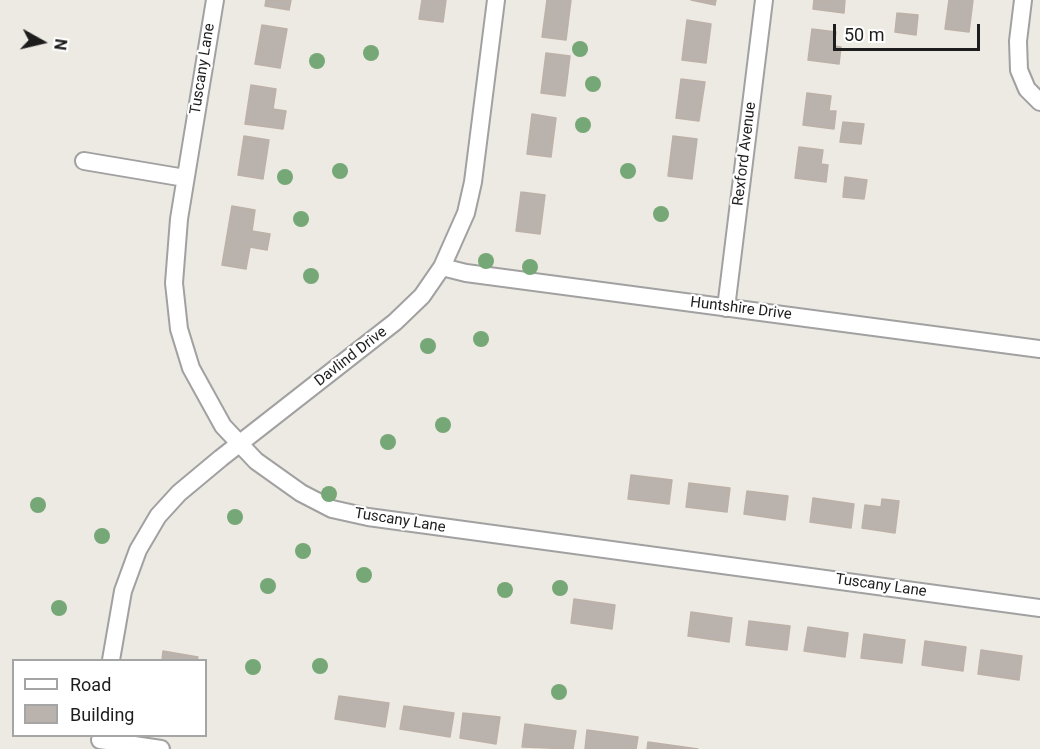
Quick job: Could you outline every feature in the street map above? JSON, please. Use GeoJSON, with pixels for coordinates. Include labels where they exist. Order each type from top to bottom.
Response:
{"type":"FeatureCollection","features":[{"type":"Feature","properties":{"kind":"street","name":"Tuscany Lane"},"geometry":{"type":"LineString","coordinates":[[215,0],[185,178],[174,273],[179,329],[191,368],[222,426],[256,460],[301,493],[332,509],[368,517],[1040,608]]}},
{"type":"Feature","properties":{"kind":"street","name":"Davlind Drive"},"geometry":{"type":"LineString","coordinates":[[111,659],[123,591],[138,550],[158,516],[179,493],[240,443],[395,322],[422,296],[442,267],[466,213],[473,182],[496,0]]}},
{"type":"Feature","properties":{"kind":"street","name":"Rexford Avenue"},"geometry":{"type":"LineString","coordinates":[[726,308],[764,0]]}},
{"type":"Feature","properties":{"kind":"street"},"geometry":{"type":"LineString","coordinates":[[1023,0],[1018,41],[1019,70],[1027,88],[1040,102]]}},
{"type":"Feature","properties":{"kind":"street"},"geometry":{"type":"LineString","coordinates":[[84,161],[185,178]]}},
{"type":"Feature","properties":{"kind":"street","name":"Huntshire Drive"},"geometry":{"type":"LineString","coordinates":[[442,267],[466,273],[1040,349]]}},
{"type":"Feature","properties":{"kind":"street"},"geometry":{"type":"LineString","coordinates":[[100,741],[161,749]]}},
{"type":"Feature","properties":{"kind":"building"},"geometry":{"type":"Polygon","coordinates":[[[266,0],[291,0],[289,10],[265,6],[266,0]]]}},
{"type":"Feature","properties":{"kind":"building"},"geometry":{"type":"Polygon","coordinates":[[[422,0],[446,0],[443,22],[419,19],[422,0]]]}},
{"type":"Feature","properties":{"kind":"building"},"geometry":{"type":"Polygon","coordinates":[[[547,0],[571,0],[566,40],[542,37],[547,0]]]}},
{"type":"Feature","properties":{"kind":"building"},"geometry":{"type":"Polygon","coordinates":[[[691,0],[716,0],[715,5],[691,0]]]}},
{"type":"Feature","properties":{"kind":"building"},"geometry":{"type":"Polygon","coordinates":[[[814,0],[845,0],[844,13],[813,9],[814,0]]]}},
{"type":"Feature","properties":{"kind":"building"},"geometry":{"type":"Polygon","coordinates":[[[949,0],[973,0],[969,32],[945,29],[949,0]]]}},
{"type":"Feature","properties":{"kind":"building"},"geometry":{"type":"Polygon","coordinates":[[[897,13],[918,15],[916,35],[895,32],[897,13]]]}},
{"type":"Feature","properties":{"kind":"building"},"geometry":{"type":"Polygon","coordinates":[[[687,20],[711,24],[706,63],[682,60],[687,20]]]}},
{"type":"Feature","properties":{"kind":"building"},"geometry":{"type":"Polygon","coordinates":[[[262,25],[287,29],[280,68],[255,64],[262,25]]]}},
{"type":"Feature","properties":{"kind":"building"},"geometry":{"type":"Polygon","coordinates":[[[812,29],[836,32],[834,46],[841,47],[839,64],[808,60],[812,29]]]}},
{"type":"Feature","properties":{"kind":"building"},"geometry":{"type":"Polygon","coordinates":[[[546,53],[570,56],[565,96],[541,93],[546,53]]]}},
{"type":"Feature","properties":{"kind":"building"},"geometry":{"type":"Polygon","coordinates":[[[681,79],[705,82],[699,121],[676,118],[681,79]]]}},
{"type":"Feature","properties":{"kind":"building"},"geometry":{"type":"Polygon","coordinates":[[[251,85],[276,89],[273,109],[286,111],[283,129],[245,124],[251,85]]]}},
{"type":"Feature","properties":{"kind":"building"},"geometry":{"type":"Polygon","coordinates":[[[807,93],[831,96],[829,111],[836,111],[834,129],[803,125],[807,93]]]}},
{"type":"Feature","properties":{"kind":"building"},"geometry":{"type":"Polygon","coordinates":[[[532,114],[556,118],[551,157],[527,154],[532,114]]]}},
{"type":"Feature","properties":{"kind":"building"},"geometry":{"type":"Polygon","coordinates":[[[843,122],[864,124],[861,144],[840,142],[843,122]]]}},
{"type":"Feature","properties":{"kind":"building"},"geometry":{"type":"Polygon","coordinates":[[[244,136],[269,140],[263,179],[238,175],[244,136]]]}},
{"type":"Feature","properties":{"kind":"building"},"geometry":{"type":"Polygon","coordinates":[[[673,136],[697,139],[692,179],[668,176],[673,136]]]}},
{"type":"Feature","properties":{"kind":"building"},"geometry":{"type":"Polygon","coordinates":[[[799,147],[823,150],[821,164],[828,165],[826,182],[795,178],[799,147]]]}},
{"type":"Feature","properties":{"kind":"building"},"geometry":{"type":"Polygon","coordinates":[[[845,177],[867,180],[864,199],[843,197],[845,177]]]}},
{"type":"Feature","properties":{"kind":"building"},"geometry":{"type":"Polygon","coordinates":[[[521,192],[545,195],[540,234],[516,231],[521,192]]]}},
{"type":"Feature","properties":{"kind":"building"},"geometry":{"type":"Polygon","coordinates":[[[232,206],[255,210],[252,231],[270,234],[267,250],[250,247],[246,269],[222,265],[232,206]]]}},
{"type":"Feature","properties":{"kind":"building"},"geometry":{"type":"Polygon","coordinates":[[[631,475],[672,480],[669,504],[628,499],[631,475]]]}},
{"type":"Feature","properties":{"kind":"building"},"geometry":{"type":"Polygon","coordinates":[[[689,483],[730,488],[727,512],[686,507],[689,483]]]}},
{"type":"Feature","properties":{"kind":"building"},"geometry":{"type":"Polygon","coordinates":[[[747,491],[788,496],[785,520],[744,514],[747,491]]]}},
{"type":"Feature","properties":{"kind":"building"},"geometry":{"type":"Polygon","coordinates":[[[813,498],[854,504],[851,528],[810,522],[813,498]]]}},
{"type":"Feature","properties":{"kind":"building"},"geometry":{"type":"Polygon","coordinates":[[[882,499],[899,501],[895,533],[862,528],[865,505],[881,507],[882,499]]]}},
{"type":"Feature","properties":{"kind":"building"},"geometry":{"type":"Polygon","coordinates":[[[574,599],[615,605],[612,629],[571,623],[574,599]]]}},
{"type":"Feature","properties":{"kind":"building"},"geometry":{"type":"Polygon","coordinates":[[[691,612],[732,618],[729,642],[688,636],[691,612]]]}},
{"type":"Feature","properties":{"kind":"building"},"geometry":{"type":"Polygon","coordinates":[[[749,621],[790,626],[787,650],[746,645],[749,621]]]}},
{"type":"Feature","properties":{"kind":"building"},"geometry":{"type":"Polygon","coordinates":[[[808,627],[848,633],[845,657],[804,651],[808,627]]]}},
{"type":"Feature","properties":{"kind":"building"},"geometry":{"type":"Polygon","coordinates":[[[864,634],[905,640],[902,663],[861,658],[864,634]]]}},
{"type":"Feature","properties":{"kind":"building"},"geometry":{"type":"Polygon","coordinates":[[[925,641],[966,647],[963,671],[922,665],[925,641]]]}},
{"type":"Feature","properties":{"kind":"building"},"geometry":{"type":"Polygon","coordinates":[[[981,650],[1022,656],[1019,680],[978,674],[981,650]]]}},
{"type":"Feature","properties":{"kind":"building"},"geometry":{"type":"Polygon","coordinates":[[[163,651],[198,657],[197,659],[162,659],[163,651]]]}},
{"type":"Feature","properties":{"kind":"building"},"geometry":{"type":"Polygon","coordinates":[[[339,696],[389,703],[385,727],[335,719],[339,696]]]}},
{"type":"Feature","properties":{"kind":"building"},"geometry":{"type":"Polygon","coordinates":[[[404,706],[454,713],[450,737],[400,729],[404,706]]]}},
{"type":"Feature","properties":{"kind":"building"},"geometry":{"type":"Polygon","coordinates":[[[463,713],[500,717],[496,744],[460,738],[463,713]]]}},
{"type":"Feature","properties":{"kind":"building"},"geometry":{"type":"Polygon","coordinates":[[[525,724],[576,731],[573,749],[522,747],[525,724]]]}},
{"type":"Feature","properties":{"kind":"building"},"geometry":{"type":"Polygon","coordinates":[[[587,730],[638,737],[636,749],[585,749],[587,730]]]}},
{"type":"Feature","properties":{"kind":"building"},"geometry":{"type":"Polygon","coordinates":[[[648,742],[698,749],[647,749],[648,742]]]}}]}
